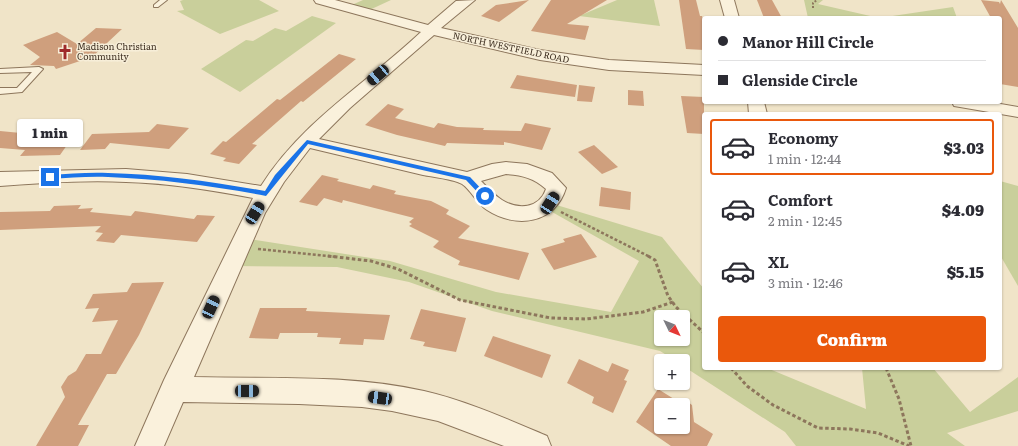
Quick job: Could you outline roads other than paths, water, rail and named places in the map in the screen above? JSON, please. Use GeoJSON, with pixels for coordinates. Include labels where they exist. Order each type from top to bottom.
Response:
{"type":"FeatureCollection","features":[{"type":"Feature","properties":{"kind":"street","name":"NORTH WESTFIELD ROAD"},"geometry":{"type":"LineString","coordinates":[[322,0],[345,8],[431,31],[494,46],[578,62],[702,70]]}},
{"type":"Feature","properties":{"kind":"street"},"geometry":{"type":"LineString","coordinates":[[149,446],[255,213],[277,176],[307,142],[347,102],[431,31],[455,8],[468,0]]}},
{"type":"Feature","properties":{"kind":"street"},"geometry":{"type":"LineString","coordinates":[[727,0],[731,16]]}},
{"type":"Feature","properties":{"kind":"street"},"geometry":{"type":"LineString","coordinates":[[972,104],[1018,112]]}},
{"type":"Feature","properties":{"kind":"street"},"geometry":{"type":"LineString","coordinates":[[307,142],[468,179],[494,205],[504,211],[521,214],[537,212],[548,205],[555,195],[556,188],[543,175],[532,170],[506,168],[492,170],[468,179]]}},
{"type":"Feature","properties":{"kind":"street"},"geometry":{"type":"LineString","coordinates":[[0,179],[114,175],[228,187],[266,194]]}},
{"type":"Feature","properties":{"kind":"street"},"geometry":{"type":"LineString","coordinates":[[174,389],[324,392],[422,404],[486,424],[537,446]]}},
{"type":"Feature","properties":{"kind":"lane"},"geometry":{"type":"LineString","coordinates":[[156,6],[164,0]]}},
{"type":"Feature","properties":{"kind":"lane"},"geometry":{"type":"LineString","coordinates":[[0,71],[39,69],[19,90],[0,91]]}},
{"type":"Feature","properties":{"kind":"place","name":"Madison Christian Community"},"geometry":{"type":"Point","coordinates":[65,52]}}]}
